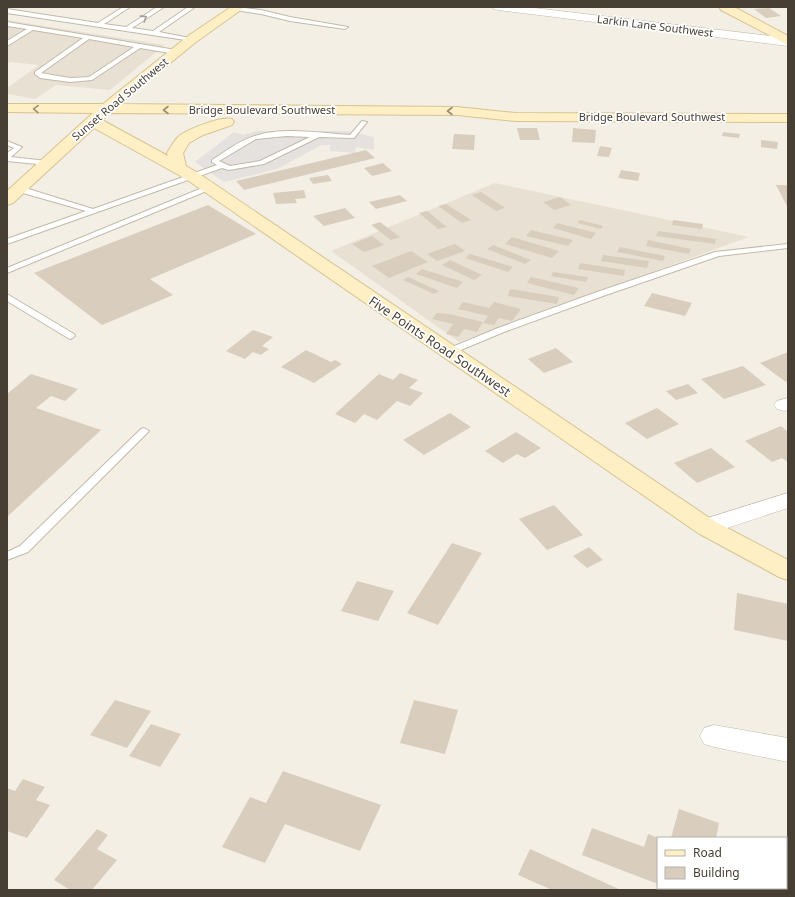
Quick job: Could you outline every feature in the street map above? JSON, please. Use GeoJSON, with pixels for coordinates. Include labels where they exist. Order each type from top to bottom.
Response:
{"type":"FeatureCollection","features":[{"type":"Feature","properties":{"kind":"main road"},"geometry":{"type":"LineString","coordinates":[[725,7],[788,41]]}},
{"type":"Feature","properties":{"kind":"main road","name":"Sunset Road Southwest"},"geometry":{"type":"LineString","coordinates":[[7,200],[99,115],[192,39],[238,8]]}},
{"type":"Feature","properties":{"kind":"main road","name":"Bridge Boulevard Southwest"},"geometry":{"type":"LineString","coordinates":[[7,108],[228,122],[456,122],[516,117],[788,118]]}},
{"type":"Feature","properties":{"kind":"main road","name":"Bridge Boulevard Southwest"},"geometry":{"type":"LineString","coordinates":[[7,120],[99,115],[457,111],[516,117]]}},
{"type":"Feature","properties":{"kind":"main road","name":"Five Points Road Southwest"},"geometry":{"type":"LineString","coordinates":[[99,115],[185,171],[706,527],[788,571]]}},
{"type":"Feature","properties":{"kind":"main road"},"geometry":{"type":"LineString","coordinates":[[185,171],[175,153],[183,140],[198,132],[228,122]]}},
{"type":"Feature","properties":{"kind":"street","name":"Larkin Lane Southwest"},"geometry":{"type":"LineString","coordinates":[[498,7],[788,41]]}},
{"type":"Feature","properties":{"kind":"street"},"geometry":{"type":"LineString","coordinates":[[706,527],[788,500]]}},
{"type":"Feature","properties":{"kind":"street"},"geometry":{"type":"LineString","coordinates":[[714,736],[788,750]]}},
{"type":"Feature","properties":{"kind":"lane"},"geometry":{"type":"LineString","coordinates":[[99,25],[127,7]]}},
{"type":"Feature","properties":{"kind":"lane"},"geometry":{"type":"LineString","coordinates":[[127,29],[160,7]]}},
{"type":"Feature","properties":{"kind":"lane"},"geometry":{"type":"LineString","coordinates":[[154,33],[192,7]]}},
{"type":"Feature","properties":{"kind":"lane"},"geometry":{"type":"LineString","coordinates":[[238,8],[261,12],[290,20],[345,27]]}},
{"type":"Feature","properties":{"kind":"lane"},"geometry":{"type":"LineString","coordinates":[[7,11],[192,39]]}},
{"type":"Feature","properties":{"kind":"lane"},"geometry":{"type":"LineString","coordinates":[[7,24],[176,52]]}},
{"type":"Feature","properties":{"kind":"lane"},"geometry":{"type":"LineString","coordinates":[[7,44],[32,28]]}},
{"type":"Feature","properties":{"kind":"lane"},"geometry":{"type":"LineString","coordinates":[[88,37],[37,73],[40,76],[70,80],[90,79],[139,46]]}},
{"type":"Feature","properties":{"kind":"lane"},"geometry":{"type":"LineString","coordinates":[[316,136],[262,163],[229,168],[214,161],[254,137],[268,134],[352,137],[364,122]]}},
{"type":"Feature","properties":{"kind":"lane"},"geometry":{"type":"LineString","coordinates":[[7,143],[19,147],[7,158]]}},
{"type":"Feature","properties":{"kind":"lane"},"geometry":{"type":"LineString","coordinates":[[7,158],[47,163]]}},
{"type":"Feature","properties":{"kind":"lane"},"geometry":{"type":"LineString","coordinates":[[7,242],[93,211],[185,171],[222,165]]}},
{"type":"Feature","properties":{"kind":"lane"},"geometry":{"type":"LineString","coordinates":[[7,270],[210,188]]}},
{"type":"Feature","properties":{"kind":"lane"},"geometry":{"type":"LineString","coordinates":[[19,189],[93,211]]}},
{"type":"Feature","properties":{"kind":"lane"},"geometry":{"type":"LineString","coordinates":[[448,352],[501,330],[600,294],[718,254],[788,246]]}},
{"type":"Feature","properties":{"kind":"lane"},"geometry":{"type":"LineString","coordinates":[[7,297],[71,336]]}},
{"type":"Feature","properties":{"kind":"lane"},"geometry":{"type":"LineString","coordinates":[[7,556],[24,549],[144,431]]}},
{"type":"Feature","properties":{"kind":"shaded area"},"geometry":{"type":"Polygon","coordinates":[[[7,20],[165,45],[110,90],[56,85],[35,99],[7,94],[7,88],[39,65],[10,62],[7,64],[7,20]]]}},
{"type":"Feature","properties":{"kind":"shaded area"},"geometry":{"type":"Polygon","coordinates":[[[257,131],[347,131],[374,137],[374,150],[356,147],[355,153],[330,151],[330,145],[322,145],[277,169],[224,182],[195,162],[234,132],[243,135],[257,131]]]}},
{"type":"Feature","properties":{"kind":"shaded area"},"geometry":{"type":"Polygon","coordinates":[[[495,183],[749,237],[459,342],[331,251],[495,183]]]}},
{"type":"Feature","properties":{"kind":"building"},"geometry":{"type":"Polygon","coordinates":[[[769,8],[781,16],[766,18],[754,9],[769,8]]]}},
{"type":"Feature","properties":{"kind":"building"},"geometry":{"type":"Polygon","coordinates":[[[517,128],[537,128],[540,140],[520,140],[517,128]]]}},
{"type":"Feature","properties":{"kind":"building"},"geometry":{"type":"Polygon","coordinates":[[[573,128],[596,130],[595,143],[572,142],[573,128]]]}},
{"type":"Feature","properties":{"kind":"building"},"geometry":{"type":"Polygon","coordinates":[[[723,132],[740,134],[739,138],[722,136],[723,132]]]}},
{"type":"Feature","properties":{"kind":"building"},"geometry":{"type":"Polygon","coordinates":[[[454,134],[475,135],[474,150],[452,149],[454,134]]]}},
{"type":"Feature","properties":{"kind":"building"},"geometry":{"type":"Polygon","coordinates":[[[761,140],[778,142],[777,149],[761,147],[761,140]]]}},
{"type":"Feature","properties":{"kind":"building"},"geometry":{"type":"Polygon","coordinates":[[[600,146],[612,148],[609,157],[597,156],[600,146]]]}},
{"type":"Feature","properties":{"kind":"building"},"geometry":{"type":"Polygon","coordinates":[[[366,150],[375,158],[244,190],[236,181],[366,150]]]}},
{"type":"Feature","properties":{"kind":"building"},"geometry":{"type":"Polygon","coordinates":[[[383,163],[392,171],[372,176],[364,168],[383,163]]]}},
{"type":"Feature","properties":{"kind":"building"},"geometry":{"type":"Polygon","coordinates":[[[621,170],[640,173],[638,181],[618,178],[621,170]]]}},
{"type":"Feature","properties":{"kind":"building"},"geometry":{"type":"Polygon","coordinates":[[[328,175],[332,181],[313,184],[309,178],[328,175]]]}},
{"type":"Feature","properties":{"kind":"building"},"geometry":{"type":"Polygon","coordinates":[[[776,185],[786,185],[788,188],[788,208],[776,185]]]}},
{"type":"Feature","properties":{"kind":"building"},"geometry":{"type":"Polygon","coordinates":[[[304,190],[306,198],[295,199],[297,203],[276,204],[273,193],[304,190]]]}},
{"type":"Feature","properties":{"kind":"building"},"geometry":{"type":"Polygon","coordinates":[[[481,192],[505,208],[496,211],[472,195],[481,192]]]}},
{"type":"Feature","properties":{"kind":"building"},"geometry":{"type":"Polygon","coordinates":[[[400,195],[407,201],[376,209],[369,202],[400,195]]]}},
{"type":"Feature","properties":{"kind":"building"},"geometry":{"type":"Polygon","coordinates":[[[560,197],[571,205],[554,210],[543,202],[560,197]]]}},
{"type":"Feature","properties":{"kind":"building"},"geometry":{"type":"Polygon","coordinates":[[[446,204],[471,220],[462,223],[438,206],[446,204]]]}},
{"type":"Feature","properties":{"kind":"building"},"geometry":{"type":"Polygon","coordinates":[[[208,205],[256,234],[150,279],[173,295],[102,325],[34,273],[208,205]]]}},
{"type":"Feature","properties":{"kind":"building"},"geometry":{"type":"Polygon","coordinates":[[[345,208],[355,218],[324,226],[313,216],[345,208]]]}},
{"type":"Feature","properties":{"kind":"building"},"geometry":{"type":"Polygon","coordinates":[[[427,211],[447,227],[438,229],[419,213],[427,211]]]}},
{"type":"Feature","properties":{"kind":"building"},"geometry":{"type":"Polygon","coordinates":[[[580,220],[603,226],[601,229],[577,223],[580,220]]]}},
{"type":"Feature","properties":{"kind":"building"},"geometry":{"type":"Polygon","coordinates":[[[673,220],[703,224],[702,229],[672,225],[673,220]]]}},
{"type":"Feature","properties":{"kind":"building"},"geometry":{"type":"Polygon","coordinates":[[[380,222],[400,237],[391,240],[371,225],[380,222]]]}},
{"type":"Feature","properties":{"kind":"building"},"geometry":{"type":"Polygon","coordinates":[[[557,223],[596,233],[591,239],[553,228],[557,223]]]}},
{"type":"Feature","properties":{"kind":"building"},"geometry":{"type":"Polygon","coordinates":[[[531,230],[573,240],[568,246],[526,236],[531,230]]]}},
{"type":"Feature","properties":{"kind":"building"},"geometry":{"type":"Polygon","coordinates":[[[658,231],[716,239],[715,244],[656,236],[658,231]]]}},
{"type":"Feature","properties":{"kind":"building"},"geometry":{"type":"Polygon","coordinates":[[[372,236],[384,245],[364,252],[352,244],[372,236]]]}},
{"type":"Feature","properties":{"kind":"building"},"geometry":{"type":"Polygon","coordinates":[[[512,237],[559,251],[552,258],[505,244],[512,237]]]}},
{"type":"Feature","properties":{"kind":"building"},"geometry":{"type":"Polygon","coordinates":[[[648,240],[691,249],[689,254],[646,246],[648,240]]]}},
{"type":"Feature","properties":{"kind":"building"},"geometry":{"type":"Polygon","coordinates":[[[455,244],[465,251],[437,261],[427,254],[455,244]]]}},
{"type":"Feature","properties":{"kind":"building"},"geometry":{"type":"Polygon","coordinates":[[[493,245],[531,260],[525,264],[487,249],[493,245]]]}},
{"type":"Feature","properties":{"kind":"building"},"geometry":{"type":"Polygon","coordinates":[[[620,247],[665,256],[663,261],[617,252],[620,247]]]}},
{"type":"Feature","properties":{"kind":"building"},"geometry":{"type":"Polygon","coordinates":[[[411,251],[428,262],[389,278],[372,266],[411,251]]]}},
{"type":"Feature","properties":{"kind":"building"},"geometry":{"type":"Polygon","coordinates":[[[470,254],[513,267],[508,272],[465,258],[470,254]]]}},
{"type":"Feature","properties":{"kind":"building"},"geometry":{"type":"Polygon","coordinates":[[[603,255],[649,261],[647,268],[601,261],[603,255]]]}},
{"type":"Feature","properties":{"kind":"building"},"geometry":{"type":"Polygon","coordinates":[[[450,260],[482,275],[474,280],[442,265],[450,260]]]}},
{"type":"Feature","properties":{"kind":"building"},"geometry":{"type":"Polygon","coordinates":[[[580,263],[625,270],[624,276],[578,269],[580,263]]]}},
{"type":"Feature","properties":{"kind":"building"},"geometry":{"type":"Polygon","coordinates":[[[422,269],[463,282],[457,288],[416,274],[422,269]]]}},
{"type":"Feature","properties":{"kind":"building"},"geometry":{"type":"Polygon","coordinates":[[[553,272],[588,277],[586,282],[551,276],[553,272]]]}},
{"type":"Feature","properties":{"kind":"building"},"geometry":{"type":"Polygon","coordinates":[[[408,277],[439,291],[434,294],[403,280],[408,277]]]}},
{"type":"Feature","properties":{"kind":"building"},"geometry":{"type":"Polygon","coordinates":[[[531,277],[579,288],[574,295],[527,283],[531,277]]]}},
{"type":"Feature","properties":{"kind":"building"},"geometry":{"type":"Polygon","coordinates":[[[510,289],[559,297],[557,304],[508,296],[510,289]]]}},
{"type":"Feature","properties":{"kind":"building"},"geometry":{"type":"Polygon","coordinates":[[[652,293],[692,303],[685,316],[644,306],[652,293]]]}},
{"type":"Feature","properties":{"kind":"building"},"geometry":{"type":"Polygon","coordinates":[[[463,302],[489,308],[494,302],[521,309],[512,321],[499,318],[494,325],[483,323],[488,316],[458,309],[463,302]]]}},
{"type":"Feature","properties":{"kind":"building"},"geometry":{"type":"Polygon","coordinates":[[[437,313],[449,314],[483,322],[477,332],[464,329],[458,337],[446,334],[453,324],[432,319],[437,313]]]}},
{"type":"Feature","properties":{"kind":"building"},"geometry":{"type":"Polygon","coordinates":[[[253,330],[273,337],[262,346],[269,349],[261,355],[253,352],[245,359],[226,351],[253,330]]]}},
{"type":"Feature","properties":{"kind":"building"},"geometry":{"type":"Polygon","coordinates":[[[556,348],[573,362],[544,373],[528,359],[556,348]]]}},
{"type":"Feature","properties":{"kind":"building"},"geometry":{"type":"Polygon","coordinates":[[[306,350],[331,362],[335,360],[342,364],[314,383],[281,367],[306,350]]]}},
{"type":"Feature","properties":{"kind":"building"},"geometry":{"type":"Polygon","coordinates":[[[788,352],[788,381],[786,382],[760,363],[788,352]]]}},
{"type":"Feature","properties":{"kind":"building"},"geometry":{"type":"Polygon","coordinates":[[[743,366],[766,385],[724,399],[701,379],[743,366]]]}},
{"type":"Feature","properties":{"kind":"building"},"geometry":{"type":"Polygon","coordinates":[[[400,373],[418,380],[409,388],[423,393],[410,406],[397,401],[377,420],[364,414],[355,423],[335,414],[379,374],[393,380],[400,373]]]}},
{"type":"Feature","properties":{"kind":"building"},"geometry":{"type":"Polygon","coordinates":[[[31,374],[78,389],[65,401],[51,396],[36,408],[101,430],[7,517],[7,394],[31,374]]]}},
{"type":"Feature","properties":{"kind":"building"},"geometry":{"type":"Polygon","coordinates":[[[688,384],[698,393],[676,400],[666,391],[688,384]]]}},
{"type":"Feature","properties":{"kind":"building"},"geometry":{"type":"Polygon","coordinates":[[[657,408],[679,424],[647,439],[625,423],[657,408]]]}},
{"type":"Feature","properties":{"kind":"building"},"geometry":{"type":"Polygon","coordinates":[[[450,413],[471,427],[424,455],[403,440],[450,413]]]}},
{"type":"Feature","properties":{"kind":"building"},"geometry":{"type":"Polygon","coordinates":[[[781,426],[788,432],[788,462],[782,458],[772,462],[745,441],[781,426]]]}},
{"type":"Feature","properties":{"kind":"building"},"geometry":{"type":"Polygon","coordinates":[[[516,432],[541,448],[525,458],[517,454],[503,463],[485,451],[516,432]]]}},
{"type":"Feature","properties":{"kind":"building"},"geometry":{"type":"Polygon","coordinates":[[[711,448],[735,467],[697,483],[674,463],[711,448]]]}},
{"type":"Feature","properties":{"kind":"building"},"geometry":{"type":"Polygon","coordinates":[[[554,505],[583,535],[547,550],[519,519],[554,505]]]}},
{"type":"Feature","properties":{"kind":"building"},"geometry":{"type":"Polygon","coordinates":[[[452,543],[482,553],[438,625],[407,613],[452,543]]]}},
{"type":"Feature","properties":{"kind":"building"},"geometry":{"type":"Polygon","coordinates":[[[589,547],[603,560],[587,568],[573,556],[589,547]]]}},
{"type":"Feature","properties":{"kind":"building"},"geometry":{"type":"Polygon","coordinates":[[[357,581],[394,591],[378,621],[341,611],[357,581]]]}},
{"type":"Feature","properties":{"kind":"building"},"geometry":{"type":"Polygon","coordinates":[[[737,593],[788,604],[788,641],[734,630],[737,593]]]}},
{"type":"Feature","properties":{"kind":"building"},"geometry":{"type":"Polygon","coordinates":[[[115,700],[151,711],[127,748],[90,735],[115,700]]]}},
{"type":"Feature","properties":{"kind":"building"},"geometry":{"type":"Polygon","coordinates":[[[414,700],[458,710],[445,754],[400,743],[414,700]]]}},
{"type":"Feature","properties":{"kind":"building"},"geometry":{"type":"Polygon","coordinates":[[[151,724],[181,734],[160,767],[129,756],[151,724]]]}},
{"type":"Feature","properties":{"kind":"building"},"geometry":{"type":"Polygon","coordinates":[[[283,771],[381,805],[360,851],[285,824],[265,863],[222,847],[250,797],[266,803],[283,771]]]}},
{"type":"Feature","properties":{"kind":"building"},"geometry":{"type":"Polygon","coordinates":[[[23,779],[45,787],[36,800],[50,805],[27,838],[7,831],[7,788],[15,791],[23,779]]]}},
{"type":"Feature","properties":{"kind":"building"},"geometry":{"type":"Polygon","coordinates":[[[679,809],[719,823],[716,837],[671,837],[679,809]]]}},
{"type":"Feature","properties":{"kind":"building"},"geometry":{"type":"Polygon","coordinates":[[[592,828],[644,847],[648,834],[657,838],[657,884],[582,855],[592,828]]]}},
{"type":"Feature","properties":{"kind":"building"},"geometry":{"type":"Polygon","coordinates":[[[97,829],[108,835],[97,849],[117,860],[92,890],[70,890],[54,880],[97,829]]]}},
{"type":"Feature","properties":{"kind":"building"},"geometry":{"type":"Polygon","coordinates":[[[530,849],[621,890],[552,890],[518,875],[530,849]]]}}]}
